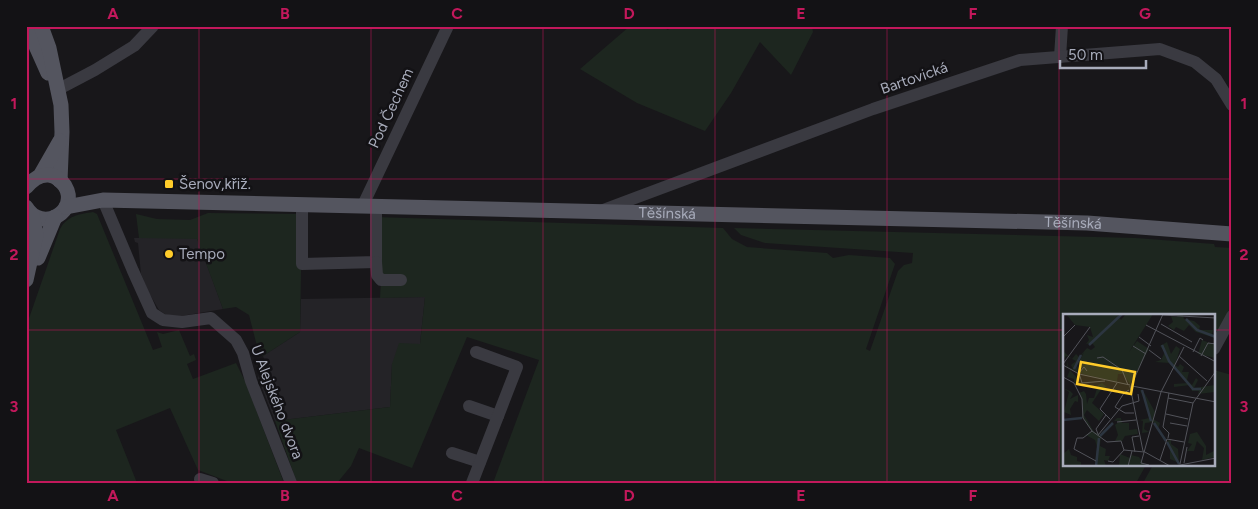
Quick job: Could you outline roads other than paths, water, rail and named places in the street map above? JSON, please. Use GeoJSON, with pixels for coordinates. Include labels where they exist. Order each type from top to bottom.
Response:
{"type":"FeatureCollection","features":[{"type":"Feature","properties":{"kind":"main road"},"geometry":{"type":"LineString","coordinates":[[27,26],[57,90]]}},
{"type":"Feature","properties":{"kind":"main road"},"geometry":{"type":"LineString","coordinates":[[27,277],[68,198],[64,185],[61,105],[49,48],[41,26]]}},
{"type":"Feature","properties":{"kind":"main road"},"geometry":{"type":"LineString","coordinates":[[26,187],[32,180],[40,176],[61,139]]}},
{"type":"Feature","properties":{"kind":"main road","name":"Těšínská"},"geometry":{"type":"LineString","coordinates":[[40,176],[51,176],[64,185],[103,200]]}},
{"type":"Feature","properties":{"kind":"main road","name":"Těšínská"},"geometry":{"type":"LineString","coordinates":[[29,211],[44,219],[60,212],[103,200],[370,205],[1087,223],[1232,234]]}},
{"type":"Feature","properties":{"kind":"main road"},"geometry":{"type":"LineString","coordinates":[[27,277],[36,235],[29,211]]}},
{"type":"Feature","properties":{"kind":"street"},"geometry":{"type":"LineString","coordinates":[[57,90],[96,70],[134,46],[153,26]]}},
{"type":"Feature","properties":{"kind":"street","name":"Pod Čechem"},"geometry":{"type":"LineString","coordinates":[[370,205],[448,26]]}},
{"type":"Feature","properties":{"kind":"street"},"geometry":{"type":"LineString","coordinates":[[1060,57],[1062,26]]}},
{"type":"Feature","properties":{"kind":"street","name":"Bartovická"},"geometry":{"type":"LineString","coordinates":[[600,212],[658,188],[864,113],[1020,60],[1160,49],[1195,62],[1216,79],[1232,104]]}},
{"type":"Feature","properties":{"kind":"street","name":"U Alejského dvora"},"geometry":{"type":"LineString","coordinates":[[103,200],[152,313],[163,320],[182,322],[211,318],[236,340],[243,353],[251,381],[291,483]]}},
{"type":"Feature","properties":{"kind":"street"},"geometry":{"type":"LineString","coordinates":[[302,204],[302,264],[376,262]]}},
{"type":"Feature","properties":{"kind":"street"},"geometry":{"type":"LineString","coordinates":[[370,205],[377,275],[381,280],[401,280]]}},
{"type":"Feature","properties":{"kind":"street"},"geometry":{"type":"LineString","coordinates":[[1216,345],[1232,316]]}},
{"type":"Feature","properties":{"kind":"street"},"geometry":{"type":"LineString","coordinates":[[472,483],[517,367],[476,352]]}},
{"type":"Feature","properties":{"kind":"street"},"geometry":{"type":"LineString","coordinates":[[469,406],[498,416]]}},
{"type":"Feature","properties":{"kind":"street"},"geometry":{"type":"LineString","coordinates":[[452,453],[480,462]]}},
{"type":"Feature","properties":{"kind":"street"},"geometry":{"type":"LineString","coordinates":[[200,479],[213,483]]}},
{"type":"Feature","properties":{"kind":"place","name":"Šenov,křiž."},"geometry":{"type":"Point","coordinates":[169,184]}},
{"type":"Feature","properties":{"kind":"place","name":"Tempo"},"geometry":{"type":"Point","coordinates":[169,254]}}]}
